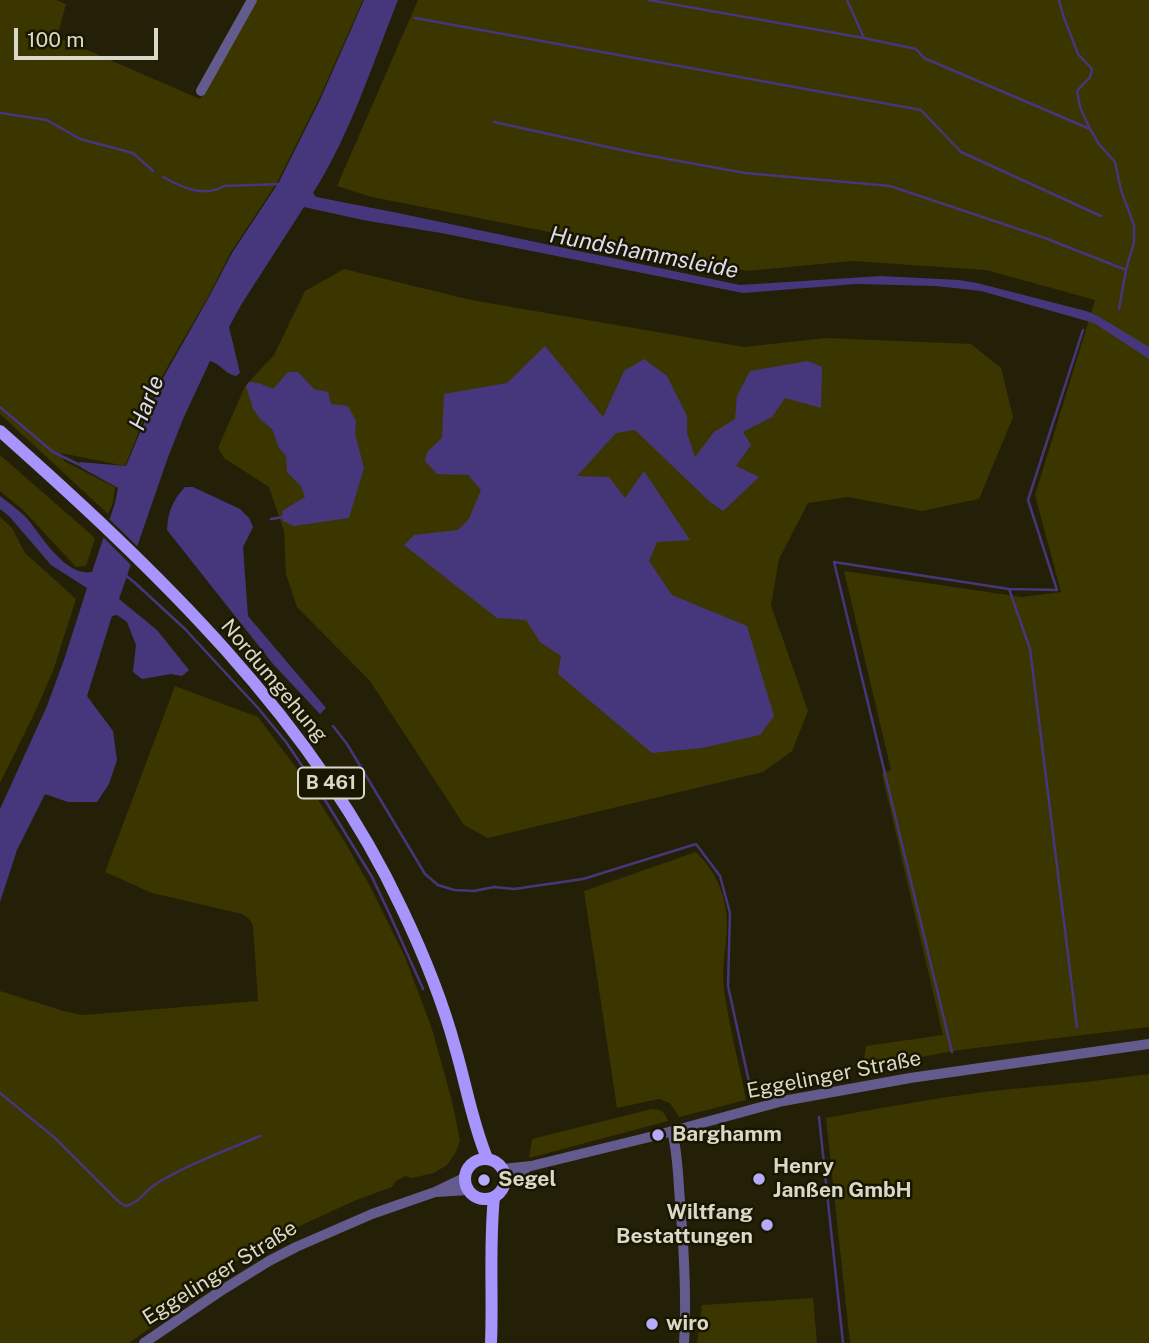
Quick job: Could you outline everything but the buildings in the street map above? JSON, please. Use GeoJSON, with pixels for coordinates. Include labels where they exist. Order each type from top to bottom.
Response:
{"type":"FeatureCollection","features":[{"type":"Feature","properties":{"kind":"main road","name":"Nordumgehung"},"geometry":{"type":"LineString","coordinates":[[0,431],[98,520],[194,617],[270,702],[341,797],[402,907],[426,962],[450,1027],[466,1086],[481,1160]]}},
{"type":"Feature","properties":{"kind":"main road"},"geometry":{"type":"LineString","coordinates":[[481,1160],[494,1160],[503,1169],[505,1182],[499,1194],[488,1198],[477,1197],[466,1184],[466,1172],[481,1160]]}},
{"type":"Feature","properties":{"kind":"main road"},"geometry":{"type":"LineString","coordinates":[[488,1198],[492,1343]]}},
{"type":"Feature","properties":{"kind":"street"},"geometry":{"type":"LineString","coordinates":[[201,91],[252,0]]}},
{"type":"Feature","properties":{"kind":"street","name":"Eggelinger Straße"},"geometry":{"type":"LineString","coordinates":[[503,1169],[531,1166],[783,1101],[910,1078],[1149,1044]]}},
{"type":"Feature","properties":{"kind":"street"},"geometry":{"type":"LineString","coordinates":[[672,1131],[684,1256],[684,1343]]}},
{"type":"Feature","properties":{"kind":"street","name":"Eggelinger Straße"},"geometry":{"type":"LineString","coordinates":[[505,1182],[531,1166]]}},
{"type":"Feature","properties":{"kind":"street","name":"Eggelinger Straße"},"geometry":{"type":"LineString","coordinates":[[144,1343],[268,1261],[296,1247],[372,1214],[466,1184]]}},
{"type":"Feature","properties":{"kind":"shaded area"},"geometry":{"type":"Polygon","coordinates":[[[0,0],[56,0],[66,4],[57,37],[200,99],[255,0],[363,0],[319,99],[278,181],[231,252],[160,380],[125,466],[61,453],[64,461],[115,487],[108,514],[0,414],[0,0]]]}},
{"type":"Feature","properties":{"kind":"shaded area"},"geometry":{"type":"Polygon","coordinates":[[[364,0],[398,0],[350,123],[313,193],[316,197],[740,285],[881,276],[977,283],[1098,316],[1149,347],[1149,359],[1094,323],[981,291],[936,286],[856,284],[743,293],[304,207],[229,327],[240,373],[232,375],[210,361],[167,460],[119,599],[157,630],[189,670],[182,676],[171,674],[142,679],[133,672],[136,645],[127,622],[117,615],[112,616],[87,696],[113,731],[117,760],[109,784],[97,802],[68,802],[45,794],[17,850],[0,902],[0,809],[47,706],[87,588],[51,565],[0,509],[0,496],[27,518],[65,563],[83,572],[92,572],[118,488],[82,468],[79,462],[126,466],[162,380],[232,253],[279,182],[320,100],[364,0]]]}},
{"type":"Feature","properties":{"kind":"shaded area"},"geometry":{"type":"Polygon","coordinates":[[[418,0],[1149,0],[1149,1027],[959,1050],[856,1069],[864,1059],[866,1046],[943,1035],[882,774],[891,770],[844,571],[1022,597],[1061,592],[1035,495],[1095,300],[986,270],[852,261],[747,271],[372,197],[337,186],[418,0]]]}},
{"type":"Feature","properties":{"kind":"shaded area"},"geometry":{"type":"Polygon","coordinates":[[[344,269],[471,300],[744,347],[826,338],[971,344],[1001,368],[1013,417],[979,499],[922,511],[848,497],[808,503],[779,559],[771,605],[808,711],[792,751],[763,772],[488,838],[464,825],[370,681],[297,607],[286,574],[284,531],[269,487],[224,458],[218,448],[245,386],[274,355],[305,291],[344,269]]]}},
{"type":"Feature","properties":{"kind":"shaded area"},"geometry":{"type":"Polygon","coordinates":[[[545,346],[603,417],[624,371],[644,359],[667,376],[687,416],[687,433],[695,457],[714,432],[735,419],[737,396],[750,371],[808,361],[822,367],[821,408],[785,398],[772,417],[743,432],[751,445],[736,466],[759,477],[723,511],[709,501],[635,430],[616,433],[577,476],[609,477],[625,498],[644,471],[690,540],[657,542],[649,561],[672,595],[747,626],[774,716],[760,735],[702,748],[652,753],[558,674],[561,656],[540,642],[526,620],[497,618],[404,545],[414,535],[458,530],[469,519],[481,490],[468,475],[437,474],[425,461],[427,452],[442,438],[444,394],[507,383],[545,346]]]}},
{"type":"Feature","properties":{"kind":"shaded area"},"geometry":{"type":"Polygon","coordinates":[[[288,372],[298,372],[314,389],[328,392],[331,404],[348,406],[356,421],[355,434],[364,468],[349,518],[294,526],[283,521],[282,511],[305,497],[301,486],[287,472],[286,456],[279,448],[272,429],[253,409],[246,386],[249,382],[259,383],[273,389],[288,372]]]}},
{"type":"Feature","properties":{"kind":"shaded area"},"geometry":{"type":"Polygon","coordinates":[[[0,455],[95,538],[86,566],[76,567],[24,511],[0,491],[0,455]]]}},
{"type":"Feature","properties":{"kind":"shaded area"},"geometry":{"type":"Polygon","coordinates":[[[185,487],[193,487],[240,509],[249,518],[253,527],[243,547],[248,616],[326,708],[320,714],[273,664],[167,530],[172,506],[185,487]]]}},
{"type":"Feature","properties":{"kind":"shaded area"},"geometry":{"type":"Polygon","coordinates":[[[0,517],[12,528],[25,553],[76,599],[53,671],[0,783],[0,517]]]}},
{"type":"Feature","properties":{"kind":"shaded area"},"geometry":{"type":"Polygon","coordinates":[[[175,686],[258,717],[303,777],[342,837],[405,957],[432,1029],[460,1140],[447,1165],[434,1173],[412,1178],[405,1176],[392,1187],[354,1201],[280,1235],[155,1312],[160,1321],[129,1343],[0,1343],[0,991],[83,1015],[258,1001],[253,925],[249,919],[242,914],[152,893],[105,872],[175,686]]]}},
{"type":"Feature","properties":{"kind":"shaded area"},"geometry":{"type":"Polygon","coordinates":[[[696,852],[715,876],[725,904],[727,924],[724,989],[746,1100],[679,1117],[670,1103],[659,1099],[617,1108],[584,891],[696,852]]]}},
{"type":"Feature","properties":{"kind":"shaded area"},"geometry":{"type":"Polygon","coordinates":[[[1149,1074],[1149,1343],[850,1343],[826,1118],[984,1092],[1149,1074]]]}},
{"type":"Feature","properties":{"kind":"shaded area"},"geometry":{"type":"Polygon","coordinates":[[[652,1109],[666,1115],[668,1121],[529,1158],[532,1139],[652,1109]]]}},
{"type":"Feature","properties":{"kind":"shaded area"},"geometry":{"type":"Polygon","coordinates":[[[813,1298],[817,1343],[697,1343],[702,1305],[813,1298]]]}},
{"type":"Feature","properties":{"kind":"pier"},"geometry":{"type":"Polygon","coordinates":[[[107,517],[140,549],[133,567],[101,535],[107,517]]]}},
{"type":"Feature","properties":{"kind":"waterway"},"geometry":{"type":"LineString","coordinates":[[649,0],[916,49],[924,58],[1090,129]]}},
{"type":"Feature","properties":{"kind":"waterway"},"geometry":{"type":"LineString","coordinates":[[847,0],[864,38]]}},
{"type":"Feature","properties":{"kind":"waterway"},"geometry":{"type":"LineString","coordinates":[[1059,0],[1078,54],[1092,69],[1090,77],[1077,91],[1080,107],[1099,144],[1115,162],[1121,190],[1134,225],[1134,242],[1119,309]]}},
{"type":"Feature","properties":{"kind":"waterway"},"geometry":{"type":"LineString","coordinates":[[415,18],[921,110],[961,152],[1101,216]]}},
{"type":"Feature","properties":{"kind":"waterway"},"geometry":{"type":"LineString","coordinates":[[0,113],[47,120],[80,139],[133,153],[153,171]]}},
{"type":"Feature","properties":{"kind":"waterway"},"geometry":{"type":"LineString","coordinates":[[494,122],[635,153],[745,173],[890,186],[1045,238],[1126,270]]}},
{"type":"Feature","properties":{"kind":"waterway"},"geometry":{"type":"LineString","coordinates":[[163,177],[201,191],[224,186],[281,184]]}},
{"type":"Feature","properties":{"kind":"waterway"},"geometry":{"type":"LineString","coordinates":[[952,1052],[834,562],[1009,589],[1057,590],[1028,500],[1083,330]]}},
{"type":"Feature","properties":{"kind":"waterway"},"geometry":{"type":"LineString","coordinates":[[0,407],[53,452],[82,466]]}},
{"type":"Feature","properties":{"kind":"waterway"},"geometry":{"type":"LineString","coordinates":[[271,519],[284,517]]}},
{"type":"Feature","properties":{"kind":"waterway"},"geometry":{"type":"LineString","coordinates":[[125,575],[185,629],[286,742],[372,877],[423,989]]}},
{"type":"Feature","properties":{"kind":"waterway"},"geometry":{"type":"LineString","coordinates":[[1009,589],[1030,649],[1077,1027]]}},
{"type":"Feature","properties":{"kind":"waterway"},"geometry":{"type":"LineString","coordinates":[[333,726],[347,744],[425,874],[438,885],[454,890],[474,891],[494,887],[514,889],[583,879],[696,844],[720,876],[730,913],[728,986],[752,1096],[812,1080],[813,1087]]}},
{"type":"Feature","properties":{"kind":"waterway"},"geometry":{"type":"LineString","coordinates":[[0,1093],[55,1138],[126,1206],[181,1170],[260,1136]]}},
{"type":"Feature","properties":{"kind":"waterway"},"geometry":{"type":"LineString","coordinates":[[819,1117],[843,1343]]}},
{"type":"Feature","properties":{"kind":"place","name":"Barghamm"},"geometry":{"type":"Point","coordinates":[658,1135]}},
{"type":"Feature","properties":{"kind":"place","name":"Henry Janßen GmbH"},"geometry":{"type":"Point","coordinates":[759,1179]}},
{"type":"Feature","properties":{"kind":"place","name":"Segel"},"geometry":{"type":"Point","coordinates":[484,1180]}},
{"type":"Feature","properties":{"kind":"place","name":"Wiltfang Bestattungen"},"geometry":{"type":"Point","coordinates":[767,1225]}},
{"type":"Feature","properties":{"kind":"place","name":"wiro"},"geometry":{"type":"Point","coordinates":[652,1324]}},
{"type":"Feature","properties":{"kind":"water label","name":"Hundshammsleide"},"geometry":{"type":"Point","coordinates":[644,253]}},
{"type":"Feature","properties":{"kind":"water label","name":"Harle"},"geometry":{"type":"Point","coordinates":[147,403]}}]}
